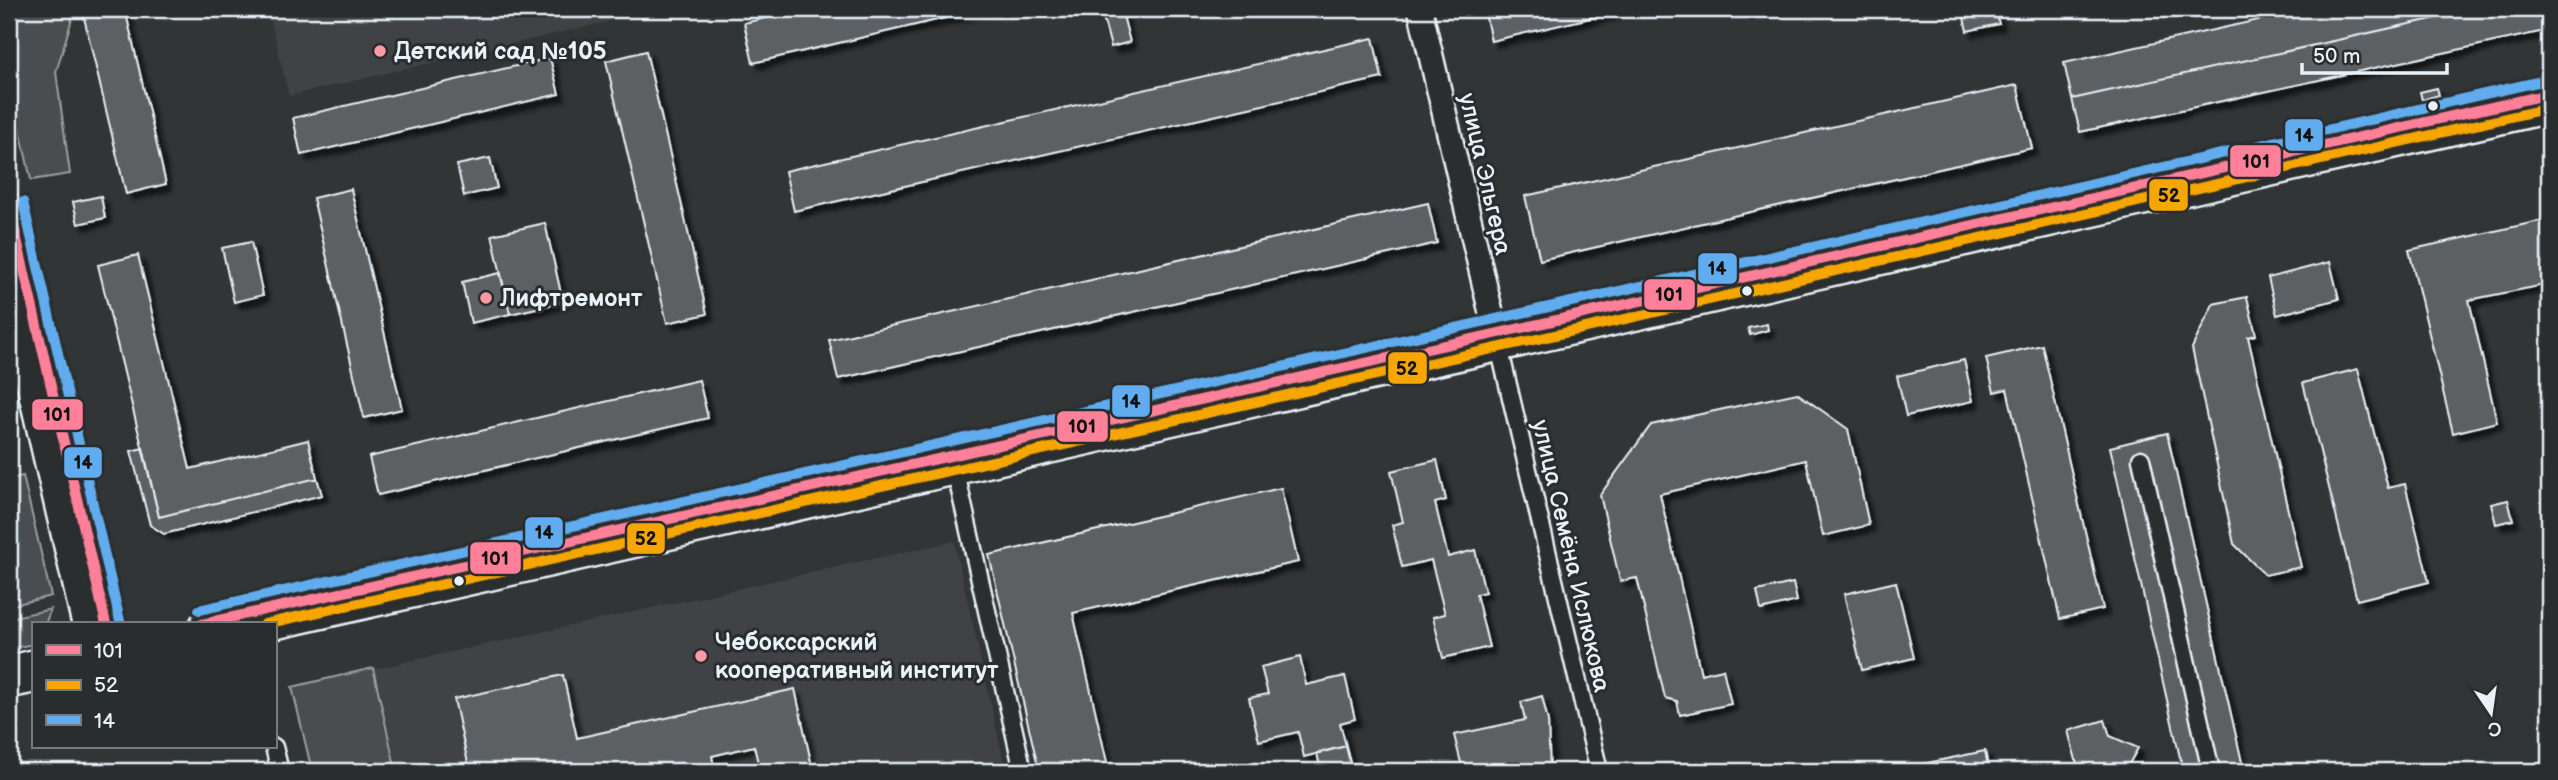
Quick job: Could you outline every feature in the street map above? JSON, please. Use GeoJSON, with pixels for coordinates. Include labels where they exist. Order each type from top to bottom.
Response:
{"type":"FeatureCollection","features":[{"type":"Feature","properties":{"kind":"main road","name":"улица Эльгера"},"geometry":{"type":"LineString","coordinates":[[1420,9],[1498,342]]}},
{"type":"Feature","properties":{"kind":"main road"},"geometry":{"type":"LineString","coordinates":[[2073,211],[2549,94]]}},
{"type":"Feature","properties":{"kind":"main road"},"geometry":{"type":"LineString","coordinates":[[212,622],[954,465],[2073,211],[2549,111]]}},
{"type":"Feature","properties":{"kind":"main road"},"geometry":{"type":"LineString","coordinates":[[9,205],[84,622]]}},
{"type":"Feature","properties":{"kind":"main road"},"geometry":{"type":"LineString","coordinates":[[9,300],[46,412]]}},
{"type":"Feature","properties":{"kind":"main road"},"geometry":{"type":"LineString","coordinates":[[56,456],[105,622]]}},
{"type":"Feature","properties":{"kind":"main road"},"geometry":{"type":"LineString","coordinates":[[276,626],[839,490]]}},
{"type":"Feature","properties":{"kind":"main road"},"geometry":{"type":"LineString","coordinates":[[9,668],[32,662]]}},
{"type":"Feature","properties":{"kind":"main road"},"geometry":{"type":"LineString","coordinates":[[9,686],[32,681]]}},
{"type":"Feature","properties":{"kind":"street","name":"улица Семёна Ислюкова"},"geometry":{"type":"LineString","coordinates":[[1498,342],[1599,771]]}},
{"type":"Feature","properties":{"kind":"street"},"geometry":{"type":"LineString","coordinates":[[2141,459],[2211,771]]}},
{"type":"Feature","properties":{"kind":"street"},"geometry":{"type":"LineString","coordinates":[[954,465],[1023,771]]}},
{"type":"Feature","properties":{"kind":"street"},"geometry":{"type":"LineString","coordinates":[[274,748],[279,771]]}},
{"type":"Feature","properties":{"kind":"shaded area"},"geometry":{"type":"Polygon","coordinates":[[[9,9],[70,9],[72,19],[56,72],[70,174],[31,180],[9,79],[9,9]]]}},
{"type":"Feature","properties":{"kind":"shaded area","name":"Детский сад №105"},"geometry":{"type":"Polygon","coordinates":[[[268,9],[630,9],[631,16],[289,96],[268,9]]]}},
{"type":"Feature","properties":{"kind":"shaded area"},"geometry":{"type":"Polygon","coordinates":[[[23,476],[51,596],[9,606],[9,479],[23,476]]]}},
{"type":"Feature","properties":{"kind":"shaded area","name":"Чебоксарский кооперативный институт"},"geometry":{"type":"Polygon","coordinates":[[[954,541],[1006,771],[312,771],[292,687],[954,541]]]}},
{"type":"Feature","properties":{"kind":"shaded area"},"geometry":{"type":"Polygon","coordinates":[[[51,609],[46,622],[32,622],[32,644],[9,649],[9,618],[51,609]]]}},
{"type":"Feature","properties":{"kind":"shaded area"},"geometry":{"type":"Polygon","coordinates":[[[373,668],[396,771],[312,771],[292,687],[373,668]]]}},
{"type":"Feature","properties":{"kind":"building"},"geometry":{"type":"Polygon","coordinates":[[[82,9],[125,9],[166,184],[126,194],[82,9]]]}},
{"type":"Feature","properties":{"kind":"building"},"geometry":{"type":"Polygon","coordinates":[[[804,9],[984,9],[753,63],[744,23],[804,9]]]}},
{"type":"Feature","properties":{"kind":"building"},"geometry":{"type":"Polygon","coordinates":[[[1484,9],[1629,9],[1491,41],[1484,9]]]}},
{"type":"Feature","properties":{"kind":"building"},"geometry":{"type":"Polygon","coordinates":[[[1995,9],[1999,24],[1967,31],[1963,13],[1995,9]]]}},
{"type":"Feature","properties":{"kind":"building"},"geometry":{"type":"Polygon","coordinates":[[[2308,9],[2477,9],[2072,99],[2064,63],[2308,9]]]}},
{"type":"Feature","properties":{"kind":"building"},"geometry":{"type":"Polygon","coordinates":[[[2477,9],[2549,9],[2549,30],[2080,132],[2072,99],[2477,9]]]}},
{"type":"Feature","properties":{"kind":"building"},"geometry":{"type":"Polygon","coordinates":[[[1122,12],[1130,42],[1111,47],[1103,17],[1122,12]]]}},
{"type":"Feature","properties":{"kind":"building"},"geometry":{"type":"Polygon","coordinates":[[[1373,38],[1382,78],[794,211],[785,171],[1373,38]]]}},
{"type":"Feature","properties":{"kind":"building"},"geometry":{"type":"Polygon","coordinates":[[[646,51],[707,314],[667,323],[606,61],[646,51]]]}},
{"type":"Feature","properties":{"kind":"building"},"geometry":{"type":"Polygon","coordinates":[[[550,58],[559,94],[301,155],[293,118],[550,58]]]}},
{"type":"Feature","properties":{"kind":"building"},"geometry":{"type":"Polygon","coordinates":[[[2017,85],[2032,148],[1540,260],[1525,196],[2017,85]]]}},
{"type":"Feature","properties":{"kind":"building"},"geometry":{"type":"Polygon","coordinates":[[[2437,88],[2439,95],[2422,100],[2420,92],[2437,88]]]}},
{"type":"Feature","properties":{"kind":"building"},"geometry":{"type":"Polygon","coordinates":[[[490,158],[497,188],[464,196],[457,165],[490,158]]]}},
{"type":"Feature","properties":{"kind":"building"},"geometry":{"type":"Polygon","coordinates":[[[351,189],[402,409],[364,418],[313,198],[351,189]]]}},
{"type":"Feature","properties":{"kind":"building"},"geometry":{"type":"Polygon","coordinates":[[[101,196],[105,218],[78,224],[73,202],[101,196]]]}},
{"type":"Feature","properties":{"kind":"building"},"geometry":{"type":"Polygon","coordinates":[[[1428,203],[1437,243],[838,379],[829,340],[1428,203]]]}},
{"type":"Feature","properties":{"kind":"building"},"geometry":{"type":"Polygon","coordinates":[[[2549,219],[2549,284],[2469,300],[2497,422],[2453,433],[2409,250],[2549,219]]]}},
{"type":"Feature","properties":{"kind":"building"},"geometry":{"type":"Polygon","coordinates":[[[545,223],[563,302],[510,314],[492,235],[545,223]]]}},
{"type":"Feature","properties":{"kind":"building"},"geometry":{"type":"Polygon","coordinates":[[[251,242],[263,295],[234,302],[222,248],[251,242]]]}},
{"type":"Feature","properties":{"kind":"building"},"geometry":{"type":"Polygon","coordinates":[[[138,255],[190,469],[308,440],[317,478],[159,517],[98,265],[138,255]]]}},
{"type":"Feature","properties":{"kind":"building"},"geometry":{"type":"Polygon","coordinates":[[[2330,262],[2339,299],[2277,315],[2268,278],[2330,262]]]}},
{"type":"Feature","properties":{"kind":"building","name":"Лифтремонт"},"geometry":{"type":"Polygon","coordinates":[[[500,273],[510,314],[471,323],[462,282],[500,273]]]}},
{"type":"Feature","properties":{"kind":"building"},"geometry":{"type":"Polygon","coordinates":[[[2247,297],[2256,335],[2248,337],[2301,567],[2265,575],[2234,544],[2192,348],[2213,304],[2247,297]]]}},
{"type":"Feature","properties":{"kind":"building"},"geometry":{"type":"Polygon","coordinates":[[[1767,324],[1768,330],[1750,335],[1748,328],[1767,324]]]}},
{"type":"Feature","properties":{"kind":"building"},"geometry":{"type":"Polygon","coordinates":[[[2042,345],[2103,609],[2060,619],[2007,389],[1994,392],[1986,358],[2042,345]]]}},
{"type":"Feature","properties":{"kind":"building"},"geometry":{"type":"Polygon","coordinates":[[[1964,360],[1973,401],[1906,416],[1897,376],[1964,360]]]}},
{"type":"Feature","properties":{"kind":"building"},"geometry":{"type":"Polygon","coordinates":[[[2358,369],[2388,488],[2405,484],[2429,582],[2357,600],[2303,383],[2358,369]]]}},
{"type":"Feature","properties":{"kind":"building"},"geometry":{"type":"Polygon","coordinates":[[[1238,371],[1239,377],[1225,380],[1224,374],[1238,371]]]}},
{"type":"Feature","properties":{"kind":"building"},"geometry":{"type":"Polygon","coordinates":[[[699,380],[708,418],[378,495],[369,457],[699,380]]]}},
{"type":"Feature","properties":{"kind":"building"},"geometry":{"type":"Polygon","coordinates":[[[1797,393],[1848,429],[1869,525],[1823,536],[1806,460],[1660,494],[1701,674],[1723,669],[1731,704],[1680,715],[1677,701],[1665,698],[1637,578],[1620,581],[1600,495],[1651,425],[1797,393]]]}},
{"type":"Feature","properties":{"kind":"building"},"geometry":{"type":"Polygon","coordinates":[[[2167,433],[2244,771],[2183,771],[2110,447],[2167,433]]]}},
{"type":"Feature","properties":{"kind":"building"},"geometry":{"type":"Polygon","coordinates":[[[143,448],[159,517],[317,478],[322,495],[164,534],[150,525],[131,451],[143,448]]]}},
{"type":"Feature","properties":{"kind":"building"},"geometry":{"type":"Polygon","coordinates":[[[1437,460],[1446,500],[1435,503],[1448,557],[1475,550],[1485,592],[1476,594],[1489,647],[1443,658],[1433,617],[1445,614],[1431,560],[1402,567],[1392,525],[1403,522],[1391,471],[1437,460]]]}},
{"type":"Feature","properties":{"kind":"building"},"geometry":{"type":"Polygon","coordinates":[[[1281,488],[1298,562],[1073,613],[1109,771],[1039,771],[989,555],[1281,488]]]}},
{"type":"Feature","properties":{"kind":"building"},"geometry":{"type":"Polygon","coordinates":[[[2508,500],[2513,520],[2496,524],[2491,504],[2508,500]]]}},
{"type":"Feature","properties":{"kind":"building"},"geometry":{"type":"Polygon","coordinates":[[[1896,582],[1914,658],[1862,670],[1844,594],[1896,582]]]}},
{"type":"Feature","properties":{"kind":"building"},"geometry":{"type":"Polygon","coordinates":[[[1793,583],[1797,601],[1761,610],[1757,591],[1793,583]]]}},
{"type":"Feature","properties":{"kind":"building"},"geometry":{"type":"Polygon","coordinates":[[[1300,657],[1306,685],[1345,676],[1355,719],[1340,723],[1346,746],[1304,757],[1298,732],[1259,741],[1249,698],[1268,694],[1261,667],[1300,657]]]}},
{"type":"Feature","properties":{"kind":"building"},"geometry":{"type":"Polygon","coordinates":[[[563,675],[577,738],[795,689],[813,771],[760,771],[754,746],[712,756],[715,771],[683,771],[681,763],[667,766],[668,771],[461,771],[459,765],[468,763],[454,699],[563,675]]]}},
{"type":"Feature","properties":{"kind":"building"},"geometry":{"type":"Polygon","coordinates":[[[1542,696],[1548,721],[1550,771],[1509,771],[1509,765],[1463,771],[1454,735],[1525,720],[1521,702],[1542,696]]]}},
{"type":"Feature","properties":{"kind":"building"},"geometry":{"type":"Polygon","coordinates":[[[2105,720],[2110,736],[2138,748],[2125,771],[2079,771],[2068,731],[2105,720]]]}},
{"type":"Feature","properties":{"kind":"building"},"geometry":{"type":"Polygon","coordinates":[[[1346,746],[1352,771],[1321,771],[1317,753],[1346,746]]]}},
{"type":"Feature","properties":{"kind":"building"},"geometry":{"type":"Polygon","coordinates":[[[1985,751],[1989,771],[1889,771],[1985,751]]]}},
{"type":"Feature","properties":{"kind":"transit line","name":"14"},"geometry":{"type":"LineString","coordinates":[[199,610],[2546,80]]}},
{"type":"Feature","properties":{"kind":"transit line","name":"101"},"geometry":{"type":"LineString","coordinates":[[211,622],[2549,94]]}},
{"type":"Feature","properties":{"kind":"transit line","name":"52"},"geometry":{"type":"LineString","coordinates":[[274,622],[1564,333],[2549,108]]}},
{"type":"Feature","properties":{"kind":"transit line","name":"14"},"geometry":{"type":"LineString","coordinates":[[23,202],[120,621]]}},
{"type":"Feature","properties":{"kind":"transit line","name":"101"},"geometry":{"type":"LineString","coordinates":[[9,205],[106,622]]}},
{"type":"Feature","properties":{"kind":"place","name":"Детский сад №105"},"geometry":{"type":"Point","coordinates":[380,51]}},
{"type":"Feature","properties":{"kind":"place","name":"Лифтремонт"},"geometry":{"type":"Point","coordinates":[486,298]}},
{"type":"Feature","properties":{"kind":"place","name":"Чебоксарский кооперативный институт"},"geometry":{"type":"Point","coordinates":[701,656]}}]}
